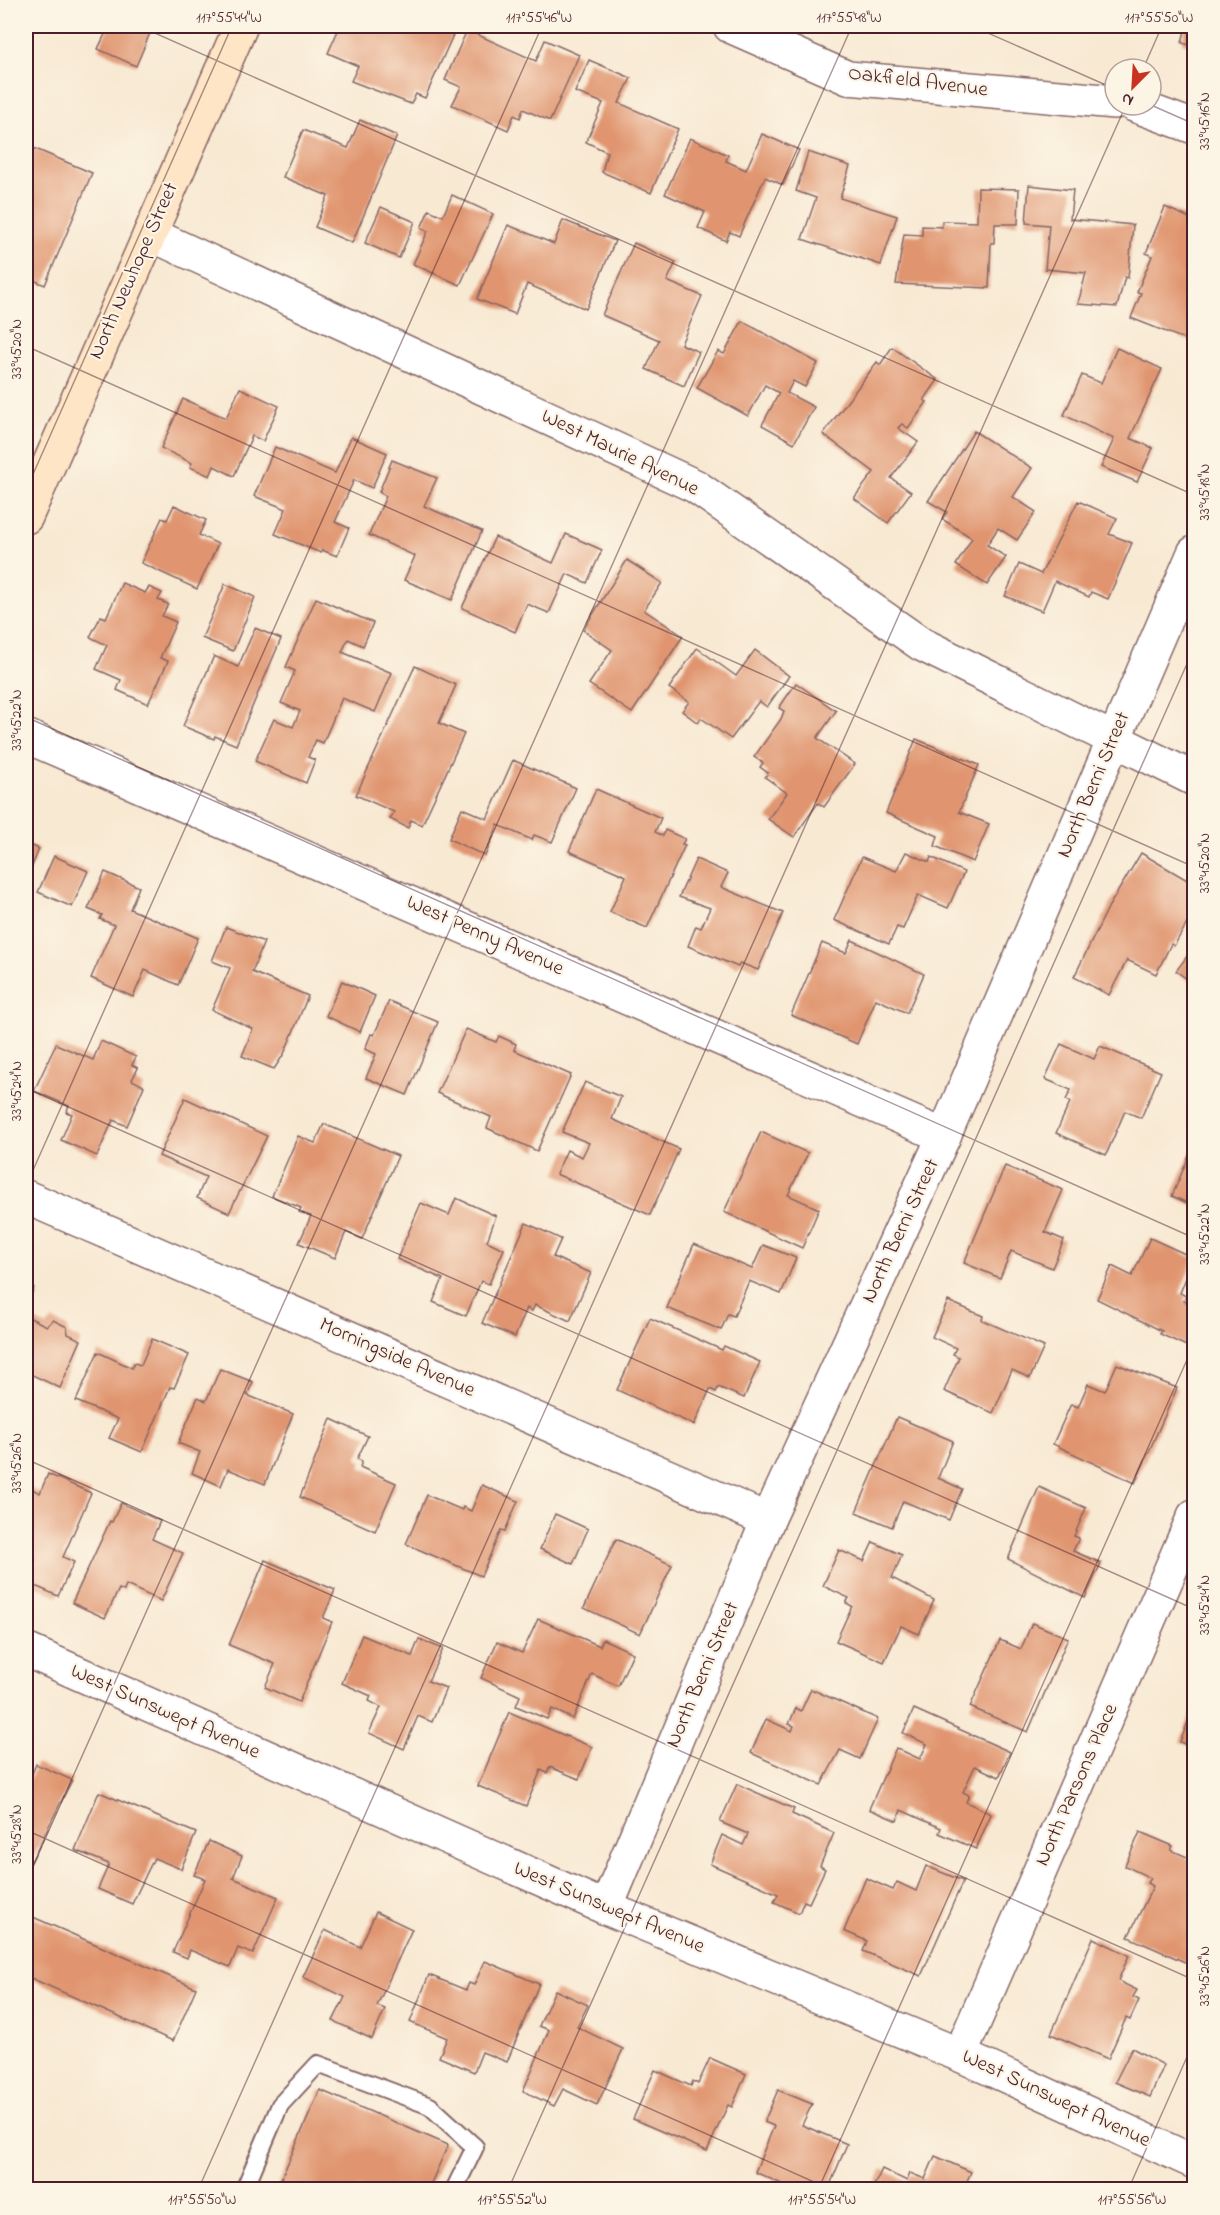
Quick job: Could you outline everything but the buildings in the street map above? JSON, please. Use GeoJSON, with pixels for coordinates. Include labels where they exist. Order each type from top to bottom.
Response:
{"type":"FeatureCollection","features":[{"type":"Feature","properties":{"kind":"street","name":"North Newhope Street"},"geometry":{"type":"LineString","coordinates":[[26,517],[241,26]]}},
{"type":"Feature","properties":{"kind":"street","name":"Oakfield Avenue"},"geometry":{"type":"LineString","coordinates":[[730,26],[848,78],[1103,101]]}},
{"type":"Feature","properties":{"kind":"street"},"geometry":{"type":"LineString","coordinates":[[1163,116],[1194,127]]}},
{"type":"Feature","properties":{"kind":"street","name":"West Maurie Avenue"},"geometry":{"type":"LineString","coordinates":[[150,234],[695,486],[921,644],[1194,779]]}},
{"type":"Feature","properties":{"kind":"street","name":"North Berni Street"},"geometry":{"type":"LineString","coordinates":[[606,1908],[768,1520],[944,1136],[1194,553]]}},
{"type":"Feature","properties":{"kind":"street","name":"West Penny Avenue"},"geometry":{"type":"LineString","coordinates":[[26,736],[944,1136]]}},
{"type":"Feature","properties":{"kind":"street","name":"Morningside Avenue"},"geometry":{"type":"LineString","coordinates":[[26,1197],[768,1520]]}},
{"type":"Feature","properties":{"kind":"street","name":"North Parsons Place"},"geometry":{"type":"LineString","coordinates":[[960,2055],[1194,1516]]}},
{"type":"Feature","properties":{"kind":"street","name":"West Sunswept Avenue"},"geometry":{"type":"LineString","coordinates":[[26,1650],[606,1908],[960,2055],[1194,2162]]}},
{"type":"Feature","properties":{"kind":"lane"},"geometry":{"type":"LineString","coordinates":[[244,2190],[280,2105],[318,2064],[430,2106],[475,2147],[454,2190]]}}]}
